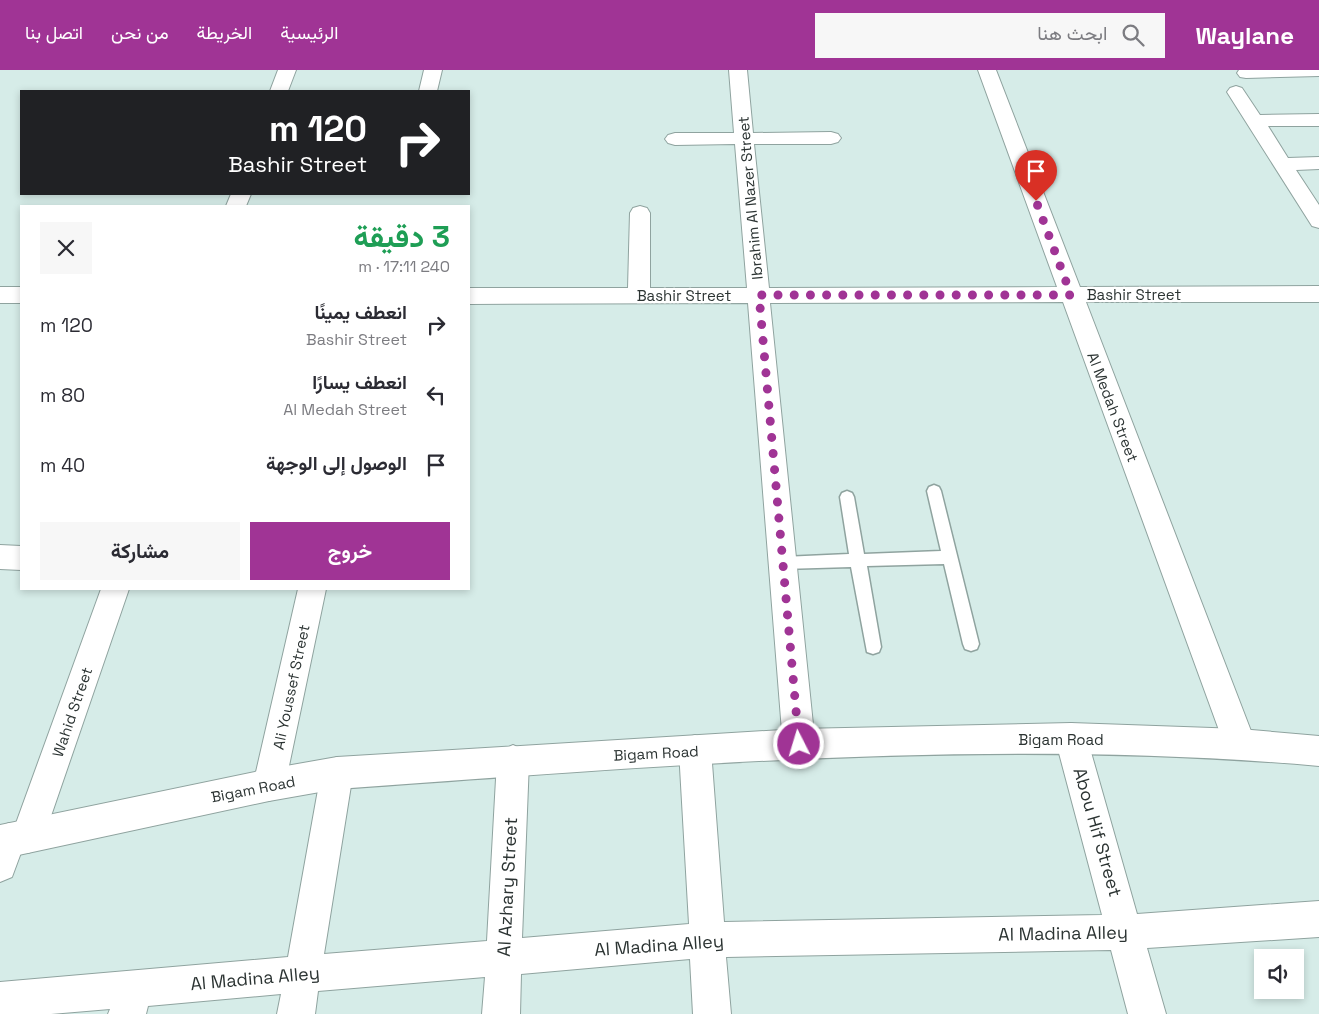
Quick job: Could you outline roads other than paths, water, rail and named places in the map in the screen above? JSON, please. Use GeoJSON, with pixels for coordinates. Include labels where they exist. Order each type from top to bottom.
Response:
{"type":"FeatureCollection","features":[{"type":"Feature","properties":{"kind":"street"},"geometry":{"type":"LineString","coordinates":[[279,90],[287,70]]}},
{"type":"Feature","properties":{"kind":"street"},"geometry":{"type":"LineString","coordinates":[[428,90],[433,70]]}},
{"type":"Feature","properties":{"kind":"street","name":"Ibrahim Al Nazer Street"},"geometry":{"type":"LineString","coordinates":[[738,70],[799,744]]}},
{"type":"Feature","properties":{"kind":"street","name":"Al Medah Street"},"geometry":{"type":"LineString","coordinates":[[987,70],[1240,744]]}},
{"type":"Feature","properties":{"kind":"street"},"geometry":{"type":"LineString","coordinates":[[1246,73],[1319,72]]}},
{"type":"Feature","properties":{"kind":"street"},"geometry":{"type":"LineString","coordinates":[[1236,92],[1319,221]]}},
{"type":"Feature","properties":{"kind":"street"},"geometry":{"type":"LineString","coordinates":[[1254,121],[1319,120]]}},
{"type":"Feature","properties":{"kind":"street"},"geometry":{"type":"LineString","coordinates":[[675,139],[831,138]]}},
{"type":"Feature","properties":{"kind":"street"},"geometry":{"type":"LineString","coordinates":[[1282,164],[1319,163]]}},
{"type":"Feature","properties":{"kind":"street"},"geometry":{"type":"LineString","coordinates":[[639,295],[640,213]]}},
{"type":"Feature","properties":{"kind":"street","name":"Bashir Street"},"geometry":{"type":"LineString","coordinates":[[470,296],[1319,294]]}},
{"type":"Feature","properties":{"kind":"street"},"geometry":{"type":"LineString","coordinates":[[0,295],[20,296]]}},
{"type":"Feature","properties":{"kind":"street"},"geometry":{"type":"LineString","coordinates":[[0,557],[20,558]]}},
{"type":"Feature","properties":{"kind":"street","name":"Wahid Street"},"geometry":{"type":"LineString","coordinates":[[9,846],[115,590]]}},
{"type":"Feature","properties":{"kind":"street","name":"Ali Youssef Street"},"geometry":{"type":"LineString","coordinates":[[269,785],[312,590]]}},
{"type":"Feature","properties":{"kind":"street","name":"Bigam Road"},"geometry":{"type":"LineString","coordinates":[[9,846],[269,785],[338,773],[799,744],[1071,738],[1240,744],[1319,751]]}},
{"type":"Feature","properties":{"kind":"street","name":"Abou Hif Street"},"geometry":{"type":"LineString","coordinates":[[1071,738],[1147,1014]]}},
{"type":"Feature","properties":{"kind":"street"},"geometry":{"type":"LineString","coordinates":[[695,750],[712,1014]]}},
{"type":"Feature","properties":{"kind":"street","name":"Al Azhary Street"},"geometry":{"type":"LineString","coordinates":[[501,1014],[513,761]]}},
{"type":"Feature","properties":{"kind":"street"},"geometry":{"type":"LineString","coordinates":[[296,1014],[338,773]]}},
{"type":"Feature","properties":{"kind":"street","name":"Al Madina Alley"},"geometry":{"type":"LineString","coordinates":[[0,1000],[131,1001],[302,974],[707,940],[1125,932],[1319,919]]}},
{"type":"Feature","properties":{"kind":"lane"},"geometry":{"type":"LineString","coordinates":[[934,491],[970,644]]}},
{"type":"Feature","properties":{"kind":"lane"},"geometry":{"type":"LineString","coordinates":[[848,497],[873,647]]}},
{"type":"Feature","properties":{"kind":"lane"},"geometry":{"type":"LineString","coordinates":[[783,564],[950,557]]}}]}
